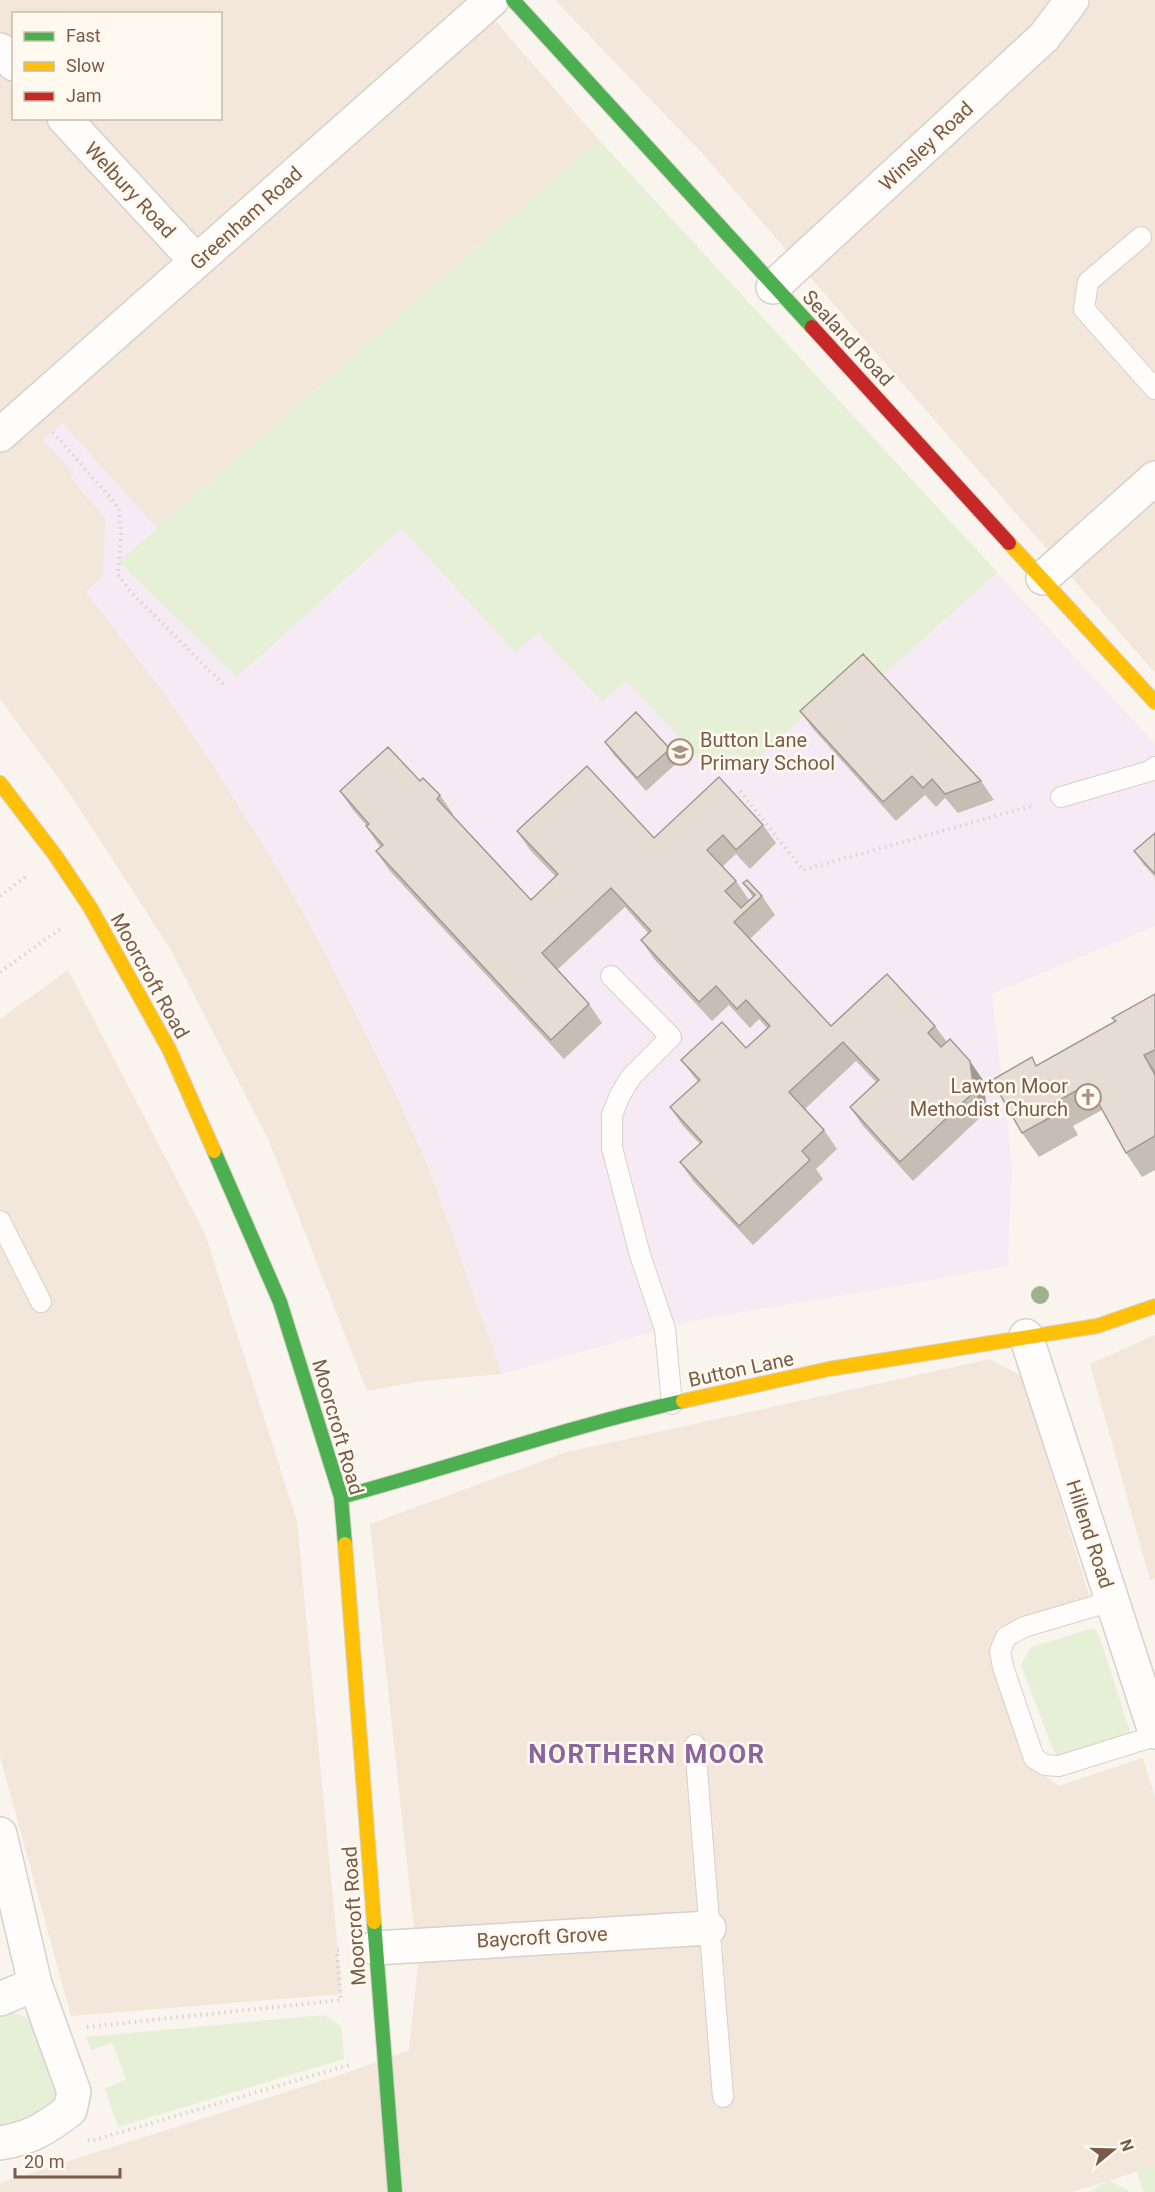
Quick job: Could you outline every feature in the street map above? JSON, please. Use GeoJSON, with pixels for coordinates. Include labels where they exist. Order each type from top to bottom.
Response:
{"type":"FeatureCollection","features":[{"type":"Feature","properties":{"kind":"street","name":"Greenham Road"},"geometry":{"type":"LineString","coordinates":[[0,435],[492,0]]}},
{"type":"Feature","properties":{"kind":"street","name":"Sealand Road"},"geometry":{"type":"LineString","coordinates":[[513,0],[773,287],[1155,702]]}},
{"type":"Feature","properties":{"kind":"street","name":"Winsley Road"},"geometry":{"type":"LineString","coordinates":[[773,287],[1044,37],[1072,0]]}},
{"type":"Feature","properties":{"kind":"street"},"geometry":{"type":"LineString","coordinates":[[0,50],[12,62]]}},
{"type":"Feature","properties":{"kind":"street","name":"Welbury Road"},"geometry":{"type":"LineString","coordinates":[[66,120],[196,261]]}},
{"type":"Feature","properties":{"kind":"street"},"geometry":{"type":"LineString","coordinates":[[1043,578],[1155,478]]}},
{"type":"Feature","properties":{"kind":"street","name":"Moorcroft Road"},"geometry":{"type":"LineString","coordinates":[[0,783],[55,855],[90,907],[169,1049],[280,1302],[341,1497],[395,2192]]}},
{"type":"Feature","properties":{"kind":"street","name":"Button Lane"},"geometry":{"type":"LineString","coordinates":[[341,1497],[547,1436],[672,1404],[829,1369],[1097,1326],[1155,1306]]}},
{"type":"Feature","properties":{"kind":"street","name":"Hillend Road"},"geometry":{"type":"LineString","coordinates":[[1026,1336],[1112,1601],[1146,1676],[1155,1734]]}},
{"type":"Feature","properties":{"kind":"street"},"geometry":{"type":"LineString","coordinates":[[0,1834],[35,1984],[74,2092],[70,2110],[46,2128],[23,2139],[0,2143]]}},
{"type":"Feature","properties":{"kind":"street","name":"Baycroft Grove"},"geometry":{"type":"LineString","coordinates":[[375,1948],[709,1928]]}},
{"type":"Feature","properties":{"kind":"street"},"geometry":{"type":"LineString","coordinates":[[0,1999],[35,1984]]}},
{"type":"Feature","properties":{"kind":"lane"},"geometry":{"type":"LineString","coordinates":[[1141,237],[1088,282],[1084,309],[1155,389]]}},
{"type":"Feature","properties":{"kind":"lane"},"geometry":{"type":"LineString","coordinates":[[1062,797],[1150,771],[1155,767]]}},
{"type":"Feature","properties":{"kind":"lane"},"geometry":{"type":"LineString","coordinates":[[611,976],[671,1037],[631,1077],[620,1095],[612,1115],[612,1148],[640,1255],[665,1329],[672,1404]]}},
{"type":"Feature","properties":{"kind":"lane"},"geometry":{"type":"LineString","coordinates":[[0,1221],[40,1302]]}},
{"type":"Feature","properties":{"kind":"lane"},"geometry":{"type":"LineString","coordinates":[[1112,1601],[1024,1627],[1006,1637],[1000,1651],[1003,1667],[1034,1758],[1045,1766],[1059,1766],[1155,1734]]}},
{"type":"Feature","properties":{"kind":"lane"},"geometry":{"type":"LineString","coordinates":[[695,1746],[723,2097]]}},
{"type":"Feature","properties":{"kind":"path"},"geometry":{"type":"LineString","coordinates":[[28,412],[52,432],[118,508],[121,534],[118,574],[131,592],[226,687]]}},
{"type":"Feature","properties":{"kind":"path"},"geometry":{"type":"LineString","coordinates":[[740,791],[804,870],[1062,797]]}},
{"type":"Feature","properties":{"kind":"path"},"geometry":{"type":"LineString","coordinates":[[0,972],[90,907]]}},
{"type":"Feature","properties":{"kind":"path"},"geometry":{"type":"LineString","coordinates":[[53,2030],[340,2000],[337,1950],[375,1948]]}},
{"type":"Feature","properties":{"kind":"path"},"geometry":{"type":"LineString","coordinates":[[46,2128],[91,2141],[384,2055]]}},
{"type":"Feature","properties":{"kind":"shaded area"},"geometry":{"type":"Polygon","coordinates":[[[0,0],[477,0],[599,140],[157,529],[63,424],[74,474],[71,478],[106,519],[103,576],[86,592],[159,686],[209,759],[288,885],[325,953],[393,1088],[429,1168],[502,1374],[422,1381],[367,1391],[269,1141],[171,950],[72,797],[0,699],[0,0]]]}},
{"type":"Feature","properties":{"kind":"shaded area"},"geometry":{"type":"Polygon","coordinates":[[[555,0],[1155,0],[1155,673],[701,152],[555,0]]]}},
{"type":"Feature","properties":{"kind":"shaded area","name":"Button Lane Primary School"},"geometry":{"type":"Polygon","coordinates":[[[599,140],[1155,744],[1155,926],[992,994],[1012,1164],[1008,1266],[696,1320],[502,1374],[429,1168],[393,1088],[325,953],[288,885],[209,759],[159,686],[86,592],[103,576],[106,519],[71,478],[74,474],[43,440],[62,423],[157,528],[599,140]]]}},
{"type":"Feature","properties":{"kind":"shaded area"},"geometry":{"type":"Polygon","coordinates":[[[68,970],[205,1234],[297,1521],[342,1994],[71,2016],[0,1756],[0,1019],[68,970]]]}},
{"type":"Feature","properties":{"kind":"shaded area"},"geometry":{"type":"Polygon","coordinates":[[[1155,1335],[1155,1578],[1150,1580],[1090,1364],[1155,1335]]]}},
{"type":"Feature","properties":{"kind":"shaded area"},"geometry":{"type":"Polygon","coordinates":[[[990,1359],[1021,1376],[1090,1598],[997,1628],[997,1658],[1037,1770],[1059,1786],[1143,1758],[1155,1798],[1155,2166],[1073,2192],[0,2192],[0,2183],[346,2073],[409,2050],[418,1964],[370,1524],[567,1452],[990,1359]]]}},
{"type":"Feature","properties":{"kind":"green space"},"geometry":{"type":"Polygon","coordinates":[[[599,140],[997,572],[873,684],[857,668],[749,766],[739,755],[699,759],[626,680],[602,702],[538,633],[515,652],[401,528],[237,677],[119,562],[599,140]]]}},
{"type":"Feature","properties":{"kind":"green space"},"geometry":{"type":"Polygon","coordinates":[[[1094,1628],[1100,1638],[1132,1738],[1065,1759],[1054,1752],[1021,1665],[1031,1647],[1094,1628]]]}},
{"type":"Feature","properties":{"kind":"green space"},"geometry":{"type":"Polygon","coordinates":[[[14,2013],[36,2021],[62,2100],[17,2128],[0,2125],[0,2016],[14,2013]]]}},
{"type":"Feature","properties":{"kind":"green space"},"geometry":{"type":"Polygon","coordinates":[[[324,2015],[341,2026],[344,2059],[118,2127],[105,2089],[126,2079],[112,2043],[91,2050],[86,2037],[324,2015]]]}},
{"type":"Feature","properties":{"kind":"green space"},"geometry":{"type":"Polygon","coordinates":[[[1155,2166],[1155,2192],[1143,2192],[1137,2171],[1155,2166]]]}},
{"type":"Feature","properties":{"kind":"green space"},"geometry":{"type":"Polygon","coordinates":[[[1108,2180],[1128,2190],[1129,2192],[1090,2192],[1108,2180]]]}},
{"type":"Feature","properties":{"kind":"building"},"geometry":{"type":"Polygon","coordinates":[[[863,654],[981,781],[945,794],[932,779],[923,788],[912,776],[883,802],[800,711],[863,654]]]}},
{"type":"Feature","properties":{"kind":"building"},"geometry":{"type":"Polygon","coordinates":[[[636,712],[670,749],[637,778],[605,742],[636,712]]]}},
{"type":"Feature","properties":{"kind":"building","name":"Button Lane Primary School"},"geometry":{"type":"Polygon","coordinates":[[[388,747],[420,781],[423,778],[440,795],[437,799],[531,900],[558,874],[517,831],[587,766],[654,838],[719,777],[763,825],[736,850],[723,835],[707,850],[736,881],[725,891],[741,908],[755,895],[743,883],[747,880],[762,896],[734,922],[831,1026],[887,974],[935,1026],[928,1033],[941,1047],[950,1039],[970,1061],[974,1092],[900,1162],[850,1107],[879,1080],[843,1042],[789,1092],[824,1130],[802,1151],[810,1160],[739,1226],[680,1162],[702,1142],[670,1107],[700,1080],[681,1060],[722,1022],[746,1048],[770,1026],[746,1000],[737,1009],[716,986],[699,1002],[641,940],[651,931],[611,888],[542,953],[589,1004],[551,1040],[376,851],[383,845],[366,826],[369,824],[340,791],[388,747]]]}},
{"type":"Feature","properties":{"kind":"building"},"geometry":{"type":"Polygon","coordinates":[[[1155,833],[1155,874],[1134,851],[1155,833]]]}},
{"type":"Feature","properties":{"kind":"building"},"geometry":{"type":"Polygon","coordinates":[[[1155,994],[1155,1050],[1144,1055],[1155,1075],[1155,1136],[1126,1153],[1088,1084],[1056,1102],[1062,1111],[1022,1133],[992,1080],[1032,1057],[1036,1066],[1116,1021],[1112,1018],[1155,994]]]}},
{"type":"Feature","properties":{"kind":"traffic: fast"},"geometry":{"type":"LineString","coordinates":[[513,0],[812,327]]}},
{"type":"Feature","properties":{"kind":"traffic: fast"},"geometry":{"type":"LineString","coordinates":[[214,1151],[280,1302],[341,1497],[345,1544]]}},
{"type":"Feature","properties":{"kind":"traffic: fast"},"geometry":{"type":"LineString","coordinates":[[341,1497],[597,1423],[683,1401]]}},
{"type":"Feature","properties":{"kind":"traffic: fast"},"geometry":{"type":"LineString","coordinates":[[374,1922],[395,2192]]}},
{"type":"Feature","properties":{"kind":"traffic: slow"},"geometry":{"type":"LineString","coordinates":[[1009,543],[1155,702]]}},
{"type":"Feature","properties":{"kind":"traffic: slow"},"geometry":{"type":"LineString","coordinates":[[0,783],[55,855],[90,907],[169,1049],[214,1151]]}},
{"type":"Feature","properties":{"kind":"traffic: slow"},"geometry":{"type":"LineString","coordinates":[[683,1401],[829,1369],[1097,1326],[1155,1306]]}},
{"type":"Feature","properties":{"kind":"traffic: slow"},"geometry":{"type":"LineString","coordinates":[[345,1544],[374,1922]]}},
{"type":"Feature","properties":{"kind":"traffic: jam"},"geometry":{"type":"LineString","coordinates":[[812,327],[1009,543]]}},
{"type":"Feature","properties":{"kind":"place","name":"Button Lane Primary School"},"geometry":{"type":"Point","coordinates":[680,752]}},
{"type":"Feature","properties":{"kind":"place","name":"Lawton Moor Methodist Church"},"geometry":{"type":"Point","coordinates":[1088,1097]}},
{"type":"Feature","properties":{"kind":"district","name":"NORTHERN MOOR"},"geometry":{"type":"Point","coordinates":[647,1754]}}]}
